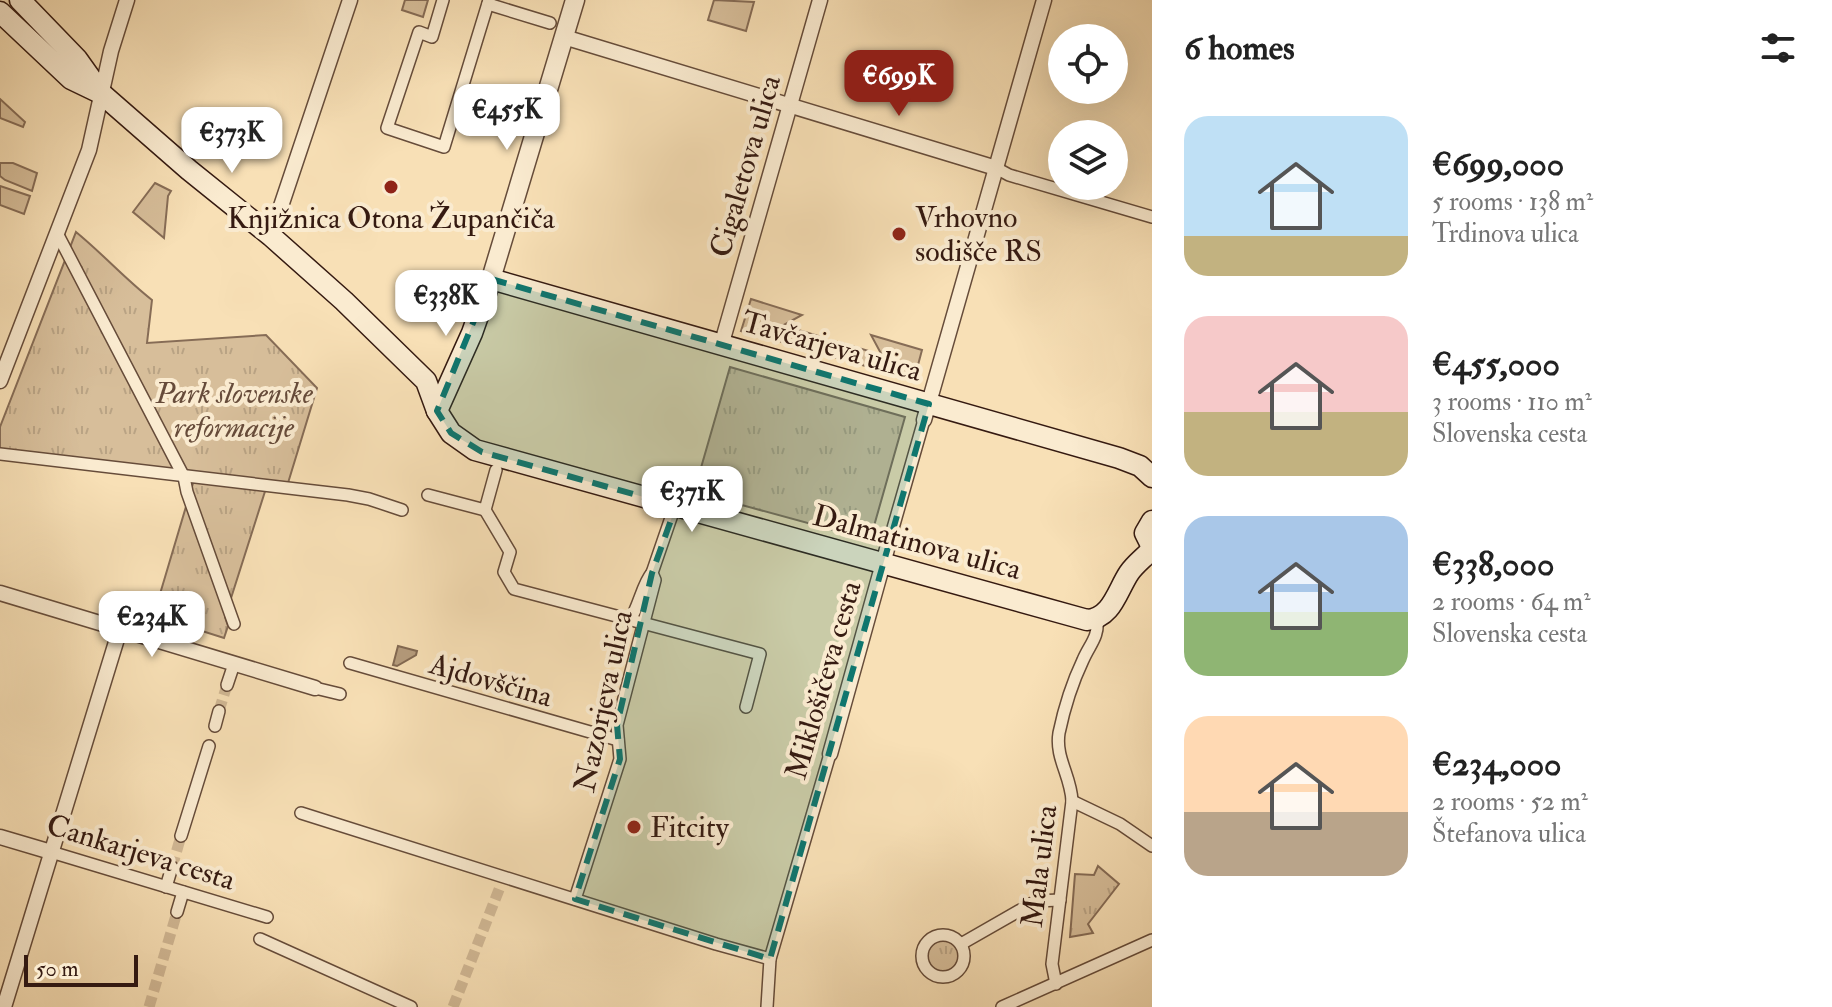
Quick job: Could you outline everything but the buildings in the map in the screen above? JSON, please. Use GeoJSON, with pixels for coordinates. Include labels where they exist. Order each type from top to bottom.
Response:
{"type":"FeatureCollection","features":[{"type":"Feature","properties":{"kind":"main road"},"geometry":{"type":"LineString","coordinates":[[20,0],[77,59],[102,94]]}},
{"type":"Feature","properties":{"kind":"main road"},"geometry":{"type":"LineString","coordinates":[[0,12],[71,79],[102,94]]}},
{"type":"Feature","properties":{"kind":"main road","name":"Dalmatinova ulica"},"geometry":{"type":"LineString","coordinates":[[102,94],[271,236],[420,375],[426,381],[437,411],[451,433],[482,452],[674,510],[885,556],[1082,619],[1097,619]]}},
{"type":"Feature","properties":{"kind":"main road"},"geometry":{"type":"LineString","coordinates":[[437,411],[472,333],[491,279]]}},
{"type":"Feature","properties":{"kind":"main road","name":"Tavčarjeva ulica"},"geometry":{"type":"LineString","coordinates":[[491,279],[721,346],[926,412],[1119,458],[1140,466],[1152,477]]}},
{"type":"Feature","properties":{"kind":"main road"},"geometry":{"type":"LineString","coordinates":[[1097,619],[1114,602],[1130,571],[1152,548],[1145,533],[1152,521]]}},
{"type":"Feature","properties":{"kind":"street"},"geometry":{"type":"LineString","coordinates":[[0,381],[89,150],[111,51],[127,0]]}},
{"type":"Feature","properties":{"kind":"street"},"geometry":{"type":"LineString","coordinates":[[271,236],[350,0]]}},
{"type":"Feature","properties":{"kind":"street"},"geometry":{"type":"LineString","coordinates":[[443,0],[432,37],[419,32],[387,128],[444,147],[489,2],[550,23]]}},
{"type":"Feature","properties":{"kind":"street"},"geometry":{"type":"LineString","coordinates":[[491,279],[575,0]]}},
{"type":"Feature","properties":{"kind":"street","name":"Cigaletova ulica"},"geometry":{"type":"LineString","coordinates":[[721,346],[820,0]]}},
{"type":"Feature","properties":{"kind":"street","name":"Miklošičeva cesta"},"geometry":{"type":"LineString","coordinates":[[767,1007],[770,959],[1044,0]]}},
{"type":"Feature","properties":{"kind":"street"},"geometry":{"type":"LineString","coordinates":[[564,37],[1152,217]]}},
{"type":"Feature","properties":{"kind":"street"},"geometry":{"type":"LineString","coordinates":[[58,235],[184,477],[234,624]]}},
{"type":"Feature","properties":{"kind":"street"},"geometry":{"type":"LineString","coordinates":[[0,454],[348,495],[402,510]]}},
{"type":"Feature","properties":{"kind":"street"},"geometry":{"type":"LineString","coordinates":[[485,510],[496,470]]}},
{"type":"Feature","properties":{"kind":"street"},"geometry":{"type":"LineString","coordinates":[[428,495],[485,510],[510,552],[504,572],[514,589],[760,654],[746,707]]}},
{"type":"Feature","properties":{"kind":"street","name":"Nazorjeva ulica"},"geometry":{"type":"LineString","coordinates":[[575,899],[620,759],[617,725],[655,580],[652,573],[674,510]]}},
{"type":"Feature","properties":{"kind":"street"},"geometry":{"type":"LineString","coordinates":[[630,620],[640,603],[647,577],[652,573]]}},
{"type":"Feature","properties":{"kind":"street"},"geometry":{"type":"LineString","coordinates":[[0,593],[340,694]]}},
{"type":"Feature","properties":{"kind":"street","name":"Mala ulica"},"geometry":{"type":"LineString","coordinates":[[1056,984],[1052,964],[1072,801],[1070,785],[1059,756],[1059,734],[1083,660],[1098,631],[1097,619]]}},
{"type":"Feature","properties":{"kind":"street"},"geometry":{"type":"LineString","coordinates":[[4,1007],[120,629]]}},
{"type":"Feature","properties":{"kind":"street","name":"Ajdovščina"},"geometry":{"type":"LineString","coordinates":[[350,663],[426,681],[618,740]]}},
{"type":"Feature","properties":{"kind":"street"},"geometry":{"type":"LineString","coordinates":[[227,685],[234,664]]}},
{"type":"Feature","properties":{"kind":"street"},"geometry":{"type":"LineString","coordinates":[[215,726],[219,711]]}},
{"type":"Feature","properties":{"kind":"street"},"geometry":{"type":"LineString","coordinates":[[181,836],[209,746]]}},
{"type":"Feature","properties":{"kind":"street"},"geometry":{"type":"LineString","coordinates":[[1072,801],[1120,824],[1152,846]]}},
{"type":"Feature","properties":{"kind":"street"},"geometry":{"type":"LineString","coordinates":[[301,813],[502,882],[575,899],[770,959]]}},
{"type":"Feature","properties":{"kind":"street","name":"Cankarjeva cesta"},"geometry":{"type":"LineString","coordinates":[[0,837],[267,917]]}},
{"type":"Feature","properties":{"kind":"street"},"geometry":{"type":"LineString","coordinates":[[166,887],[172,867]]}},
{"type":"Feature","properties":{"kind":"street"},"geometry":{"type":"LineString","coordinates":[[177,912],[183,892]]}},
{"type":"Feature","properties":{"kind":"street"},"geometry":{"type":"LineString","coordinates":[[961,944],[1036,901],[1060,900]]}},
{"type":"Feature","properties":{"kind":"street"},"geometry":{"type":"LineString","coordinates":[[260,939],[411,1007]]}},
{"type":"Feature","properties":{"kind":"street"},"geometry":{"type":"LineString","coordinates":[[1002,1007],[1152,940]]}},
{"type":"Feature","properties":{"kind":"highlighted area"},"geometry":{"type":"Polygon","coordinates":[[[491,279],[929,404],[770,959],[575,899],[620,759],[617,725],[652,573],[676,506],[482,452],[451,433],[437,411],[491,279]]]}},
{"type":"Feature","properties":{"kind":"green space"},"geometry":{"type":"Polygon","coordinates":[[[405,0],[428,0],[423,17],[402,10],[405,0]]]}},
{"type":"Feature","properties":{"kind":"green space"},"geometry":{"type":"Polygon","coordinates":[[[714,0],[754,2],[746,31],[708,20],[714,0]]]}},
{"type":"Feature","properties":{"kind":"green space"},"geometry":{"type":"Polygon","coordinates":[[[0,99],[25,122],[23,127],[0,118],[0,99]]]}},
{"type":"Feature","properties":{"kind":"green space"},"geometry":{"type":"Polygon","coordinates":[[[0,163],[13,163],[37,173],[32,191],[0,176],[0,163]]]}},
{"type":"Feature","properties":{"kind":"green space"},"geometry":{"type":"Polygon","coordinates":[[[155,183],[171,191],[164,238],[133,212],[155,183]]]}},
{"type":"Feature","properties":{"kind":"green space"},"geometry":{"type":"Polygon","coordinates":[[[0,186],[30,196],[24,214],[0,205],[0,186]]]}},
{"type":"Feature","properties":{"kind":"green space","name":"Park slovenske reformacije"},"geometry":{"type":"Polygon","coordinates":[[[76,232],[152,300],[147,343],[266,335],[317,388],[288,483],[268,482],[225,617],[228,626],[224,638],[158,617],[157,604],[196,473],[0,449],[0,427],[76,232]]]}},
{"type":"Feature","properties":{"kind":"green space"},"geometry":{"type":"Polygon","coordinates":[[[751,299],[802,315],[762,337],[741,331],[751,299]]]}},
{"type":"Feature","properties":{"kind":"green space"},"geometry":{"type":"Polygon","coordinates":[[[795,329],[825,338],[821,354],[775,340],[795,329]]]}},
{"type":"Feature","properties":{"kind":"green space"},"geometry":{"type":"Polygon","coordinates":[[[871,335],[922,350],[914,380],[892,374],[871,335]]]}},
{"type":"Feature","properties":{"kind":"green space"},"geometry":{"type":"Polygon","coordinates":[[[838,342],[869,351],[879,370],[834,357],[838,342]]]}},
{"type":"Feature","properties":{"kind":"green space"},"geometry":{"type":"Polygon","coordinates":[[[730,367],[905,417],[870,540],[694,492],[730,367]]]}},
{"type":"Feature","properties":{"kind":"green space"},"geometry":{"type":"Polygon","coordinates":[[[1098,866],[1119,884],[1088,924],[1093,933],[1070,937],[1075,874],[1094,875],[1098,866]]]}},
{"type":"Feature","properties":{"kind":"green space"},"geometry":{"type":"Polygon","coordinates":[[[943,940],[955,945],[960,957],[955,969],[943,974],[931,969],[926,957],[931,945],[943,940]]]}},
{"type":"Feature","properties":{"kind":"shaded area"},"geometry":{"type":"Polygon","coordinates":[[[398,646],[417,651],[416,655],[397,666],[393,665],[398,646]]]}},
{"type":"Feature","properties":{"kind":"tunnel"},"geometry":{"type":"LineString","coordinates":[[219,711],[227,685]]}},
{"type":"Feature","properties":{"kind":"tunnel"},"geometry":{"type":"LineString","coordinates":[[172,867],[181,836]]}},
{"type":"Feature","properties":{"kind":"tunnel"},"geometry":{"type":"LineString","coordinates":[[453,1007],[500,887]]}},
{"type":"Feature","properties":{"kind":"tunnel"},"geometry":{"type":"LineString","coordinates":[[149,1007],[177,912]]}},
{"type":"Feature","properties":{"kind":"place","name":"Knjižnica Otona Župančiča"},"geometry":{"type":"Point","coordinates":[391,187]}},
{"type":"Feature","properties":{"kind":"place","name":"Vrhovno sodišče RS"},"geometry":{"type":"Point","coordinates":[899,234]}},
{"type":"Feature","properties":{"kind":"place","name":"Fitcity"},"geometry":{"type":"Point","coordinates":[634,827]}}]}
